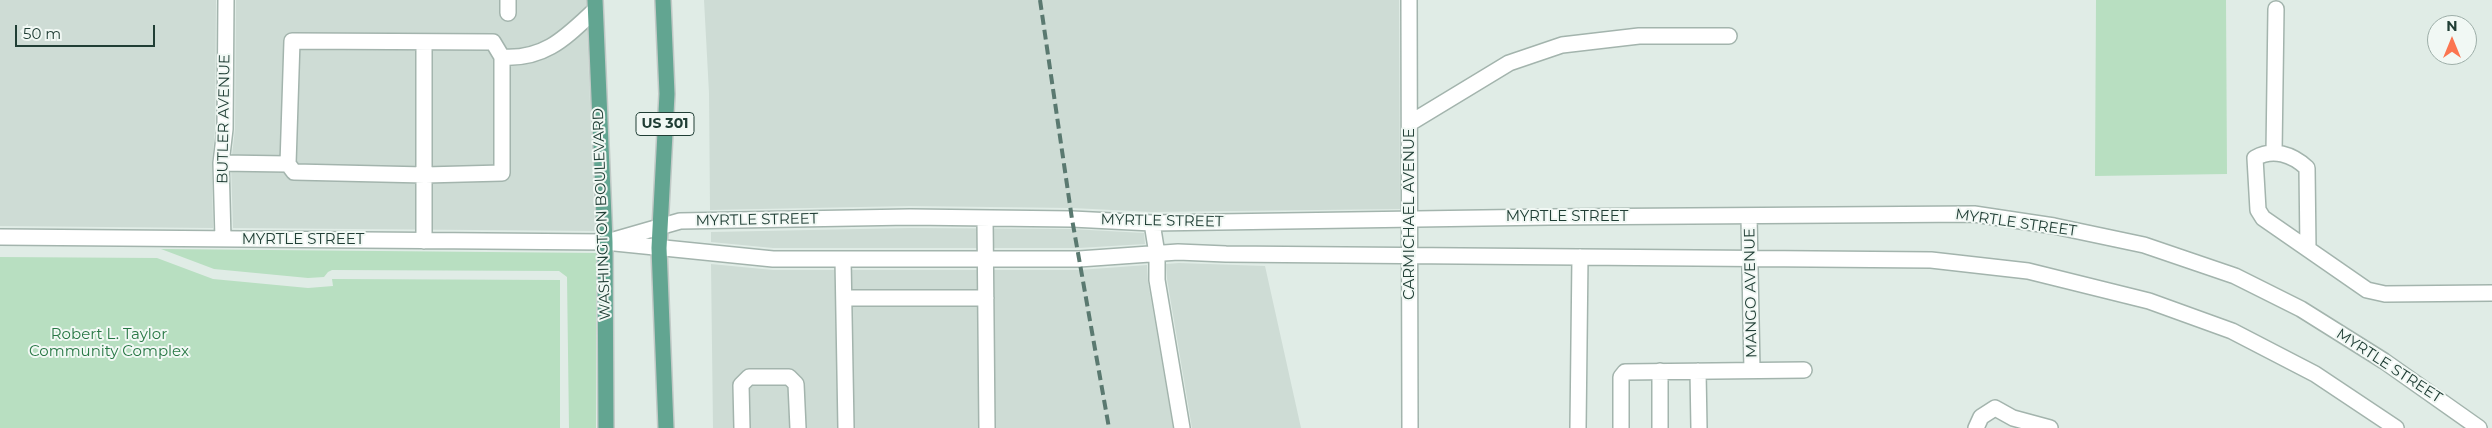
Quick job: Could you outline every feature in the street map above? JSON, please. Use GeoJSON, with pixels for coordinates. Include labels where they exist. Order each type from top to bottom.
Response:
{"type":"FeatureCollection","features":[{"type":"Feature","properties":{"kind":"main road","name":"US 301"},"geometry":{"type":"LineString","coordinates":[[663,0],[666,94],[658,248],[666,428]]}},
{"type":"Feature","properties":{"kind":"main road","name":"WASHINGTON BOULEVARD"},"geometry":{"type":"LineString","coordinates":[[595,5],[605,242],[606,428]]}},
{"type":"Feature","properties":{"kind":"street","name":"BUTLER AVENUE"},"geometry":{"type":"LineString","coordinates":[[223,239],[221,163],[225,129],[226,0]]}},
{"type":"Feature","properties":{"kind":"street","name":"CARMICHAEL AVENUE"},"geometry":{"type":"LineString","coordinates":[[1409,0],[1410,428]]}},
{"type":"Feature","properties":{"kind":"street"},"geometry":{"type":"LineString","coordinates":[[502,58],[540,53],[560,42],[595,5]]}},
{"type":"Feature","properties":{"kind":"street"},"geometry":{"type":"LineString","coordinates":[[2274,154],[2276,9]]}},
{"type":"Feature","properties":{"kind":"street"},"geometry":{"type":"LineString","coordinates":[[1410,123],[1508,63],[1562,45],[1639,36],[1729,36]]}},
{"type":"Feature","properties":{"kind":"street"},"geometry":{"type":"LineString","coordinates":[[292,41],[494,42],[502,58],[502,173],[425,175],[294,172],[288,164],[292,41]]}},
{"type":"Feature","properties":{"kind":"street"},"geometry":{"type":"LineString","coordinates":[[424,42],[424,240]]}},
{"type":"Feature","properties":{"kind":"street"},"geometry":{"type":"LineString","coordinates":[[2308,249],[2307,168],[2297,159],[2283,154],[2264,153],[2254,158],[2258,210],[2263,218],[2367,290],[2385,294],[2492,293]]}},
{"type":"Feature","properties":{"kind":"street"},"geometry":{"type":"LineString","coordinates":[[221,163],[288,164]]}},
{"type":"Feature","properties":{"kind":"street","name":"MYRTLE STREET"},"geometry":{"type":"LineString","coordinates":[[605,242],[680,221],[910,217],[1072,218],[1152,223],[1549,217],[1974,214],[2054,226],[2144,245],[2235,276],[2301,309],[2384,361],[2479,428]]}},
{"type":"Feature","properties":{"kind":"street","name":"MANGO AVENUE"},"geometry":{"type":"LineString","coordinates":[[1749,217],[1752,370]]}},
{"type":"Feature","properties":{"kind":"street"},"geometry":{"type":"LineString","coordinates":[[985,218],[987,428]]}},
{"type":"Feature","properties":{"kind":"street"},"geometry":{"type":"LineString","coordinates":[[1152,223],[1157,254],[1157,280],[1182,428]]}},
{"type":"Feature","properties":{"kind":"street","name":"MYRTLE STREET"},"geometry":{"type":"LineString","coordinates":[[0,237],[605,242],[773,259],[1079,259],[1178,252],[1750,260],[1931,260],[2028,271],[2150,301],[2232,331],[2315,374],[2396,428]]}},
{"type":"Feature","properties":{"kind":"street"},"geometry":{"type":"LineString","coordinates":[[1578,428],[1580,257]]}},
{"type":"Feature","properties":{"kind":"street"},"geometry":{"type":"LineString","coordinates":[[843,259],[846,428]]}},
{"type":"Feature","properties":{"kind":"street"},"geometry":{"type":"LineString","coordinates":[[844,298],[986,298]]}},
{"type":"Feature","properties":{"kind":"street"},"geometry":{"type":"LineString","coordinates":[[1621,428],[1621,377],[1625,372],[1804,370]]}},
{"type":"Feature","properties":{"kind":"street"},"geometry":{"type":"LineString","coordinates":[[1660,371],[1660,428]]}},
{"type":"Feature","properties":{"kind":"street"},"geometry":{"type":"LineString","coordinates":[[1698,371],[1698,428]]}},
{"type":"Feature","properties":{"kind":"street"},"geometry":{"type":"LineString","coordinates":[[742,428],[741,384],[749,377],[789,377],[796,384],[798,428]]}},
{"type":"Feature","properties":{"kind":"street"},"geometry":{"type":"LineString","coordinates":[[1976,428],[1981,417],[1995,408],[2013,418],[2050,428]]}},
{"type":"Feature","properties":{"kind":"shaded area"},"geometry":{"type":"Polygon","coordinates":[[[0,0],[216,0],[215,129],[212,164],[213,228],[0,226],[0,0]]]}},
{"type":"Feature","properties":{"kind":"shaded area"},"geometry":{"type":"Polygon","coordinates":[[[236,0],[586,0],[595,231],[233,228],[231,164],[235,129],[236,0]]]}},
{"type":"Feature","properties":{"kind":"shaded area"},"geometry":{"type":"Polygon","coordinates":[[[704,0],[1399,0],[1400,209],[1152,212],[1072,208],[910,206],[710,210],[709,93],[704,0]]]}},
{"type":"Feature","properties":{"kind":"shaded area"},"geometry":{"type":"Polygon","coordinates":[[[910,228],[1071,229],[1144,233],[1145,244],[1079,248],[773,248],[711,242],[711,232],[910,228]]]}},
{"type":"Feature","properties":{"kind":"shaded area"},"geometry":{"type":"Polygon","coordinates":[[[711,264],[773,270],[1079,270],[1147,265],[1148,282],[1173,428],[713,428],[711,264]]]}},
{"type":"Feature","properties":{"kind":"shaded area"},"geometry":{"type":"Polygon","coordinates":[[[1166,264],[1265,266],[1301,428],[1192,428],[1167,279],[1166,264]]]}},
{"type":"Feature","properties":{"kind":"green space"},"geometry":{"type":"Polygon","coordinates":[[[2096,0],[2226,0],[2227,174],[2095,176],[2096,0]]]}},
{"type":"Feature","properties":{"kind":"green space"},"geometry":{"type":"Polygon","coordinates":[[[161,249],[596,253],[596,428],[569,428],[567,277],[559,271],[332,270],[324,277],[308,278],[214,269],[161,249]]]}},
{"type":"Feature","properties":{"kind":"green space","name":"Robert L. Taylor Community Complex"},"geometry":{"type":"Polygon","coordinates":[[[0,257],[157,258],[213,279],[308,288],[333,286],[332,279],[560,280],[560,428],[0,428],[0,257]]]}},
{"type":"Feature","properties":{"kind":"railway"},"geometry":{"type":"LineString","coordinates":[[1040,0],[1072,219],[1109,428]]}}]}
